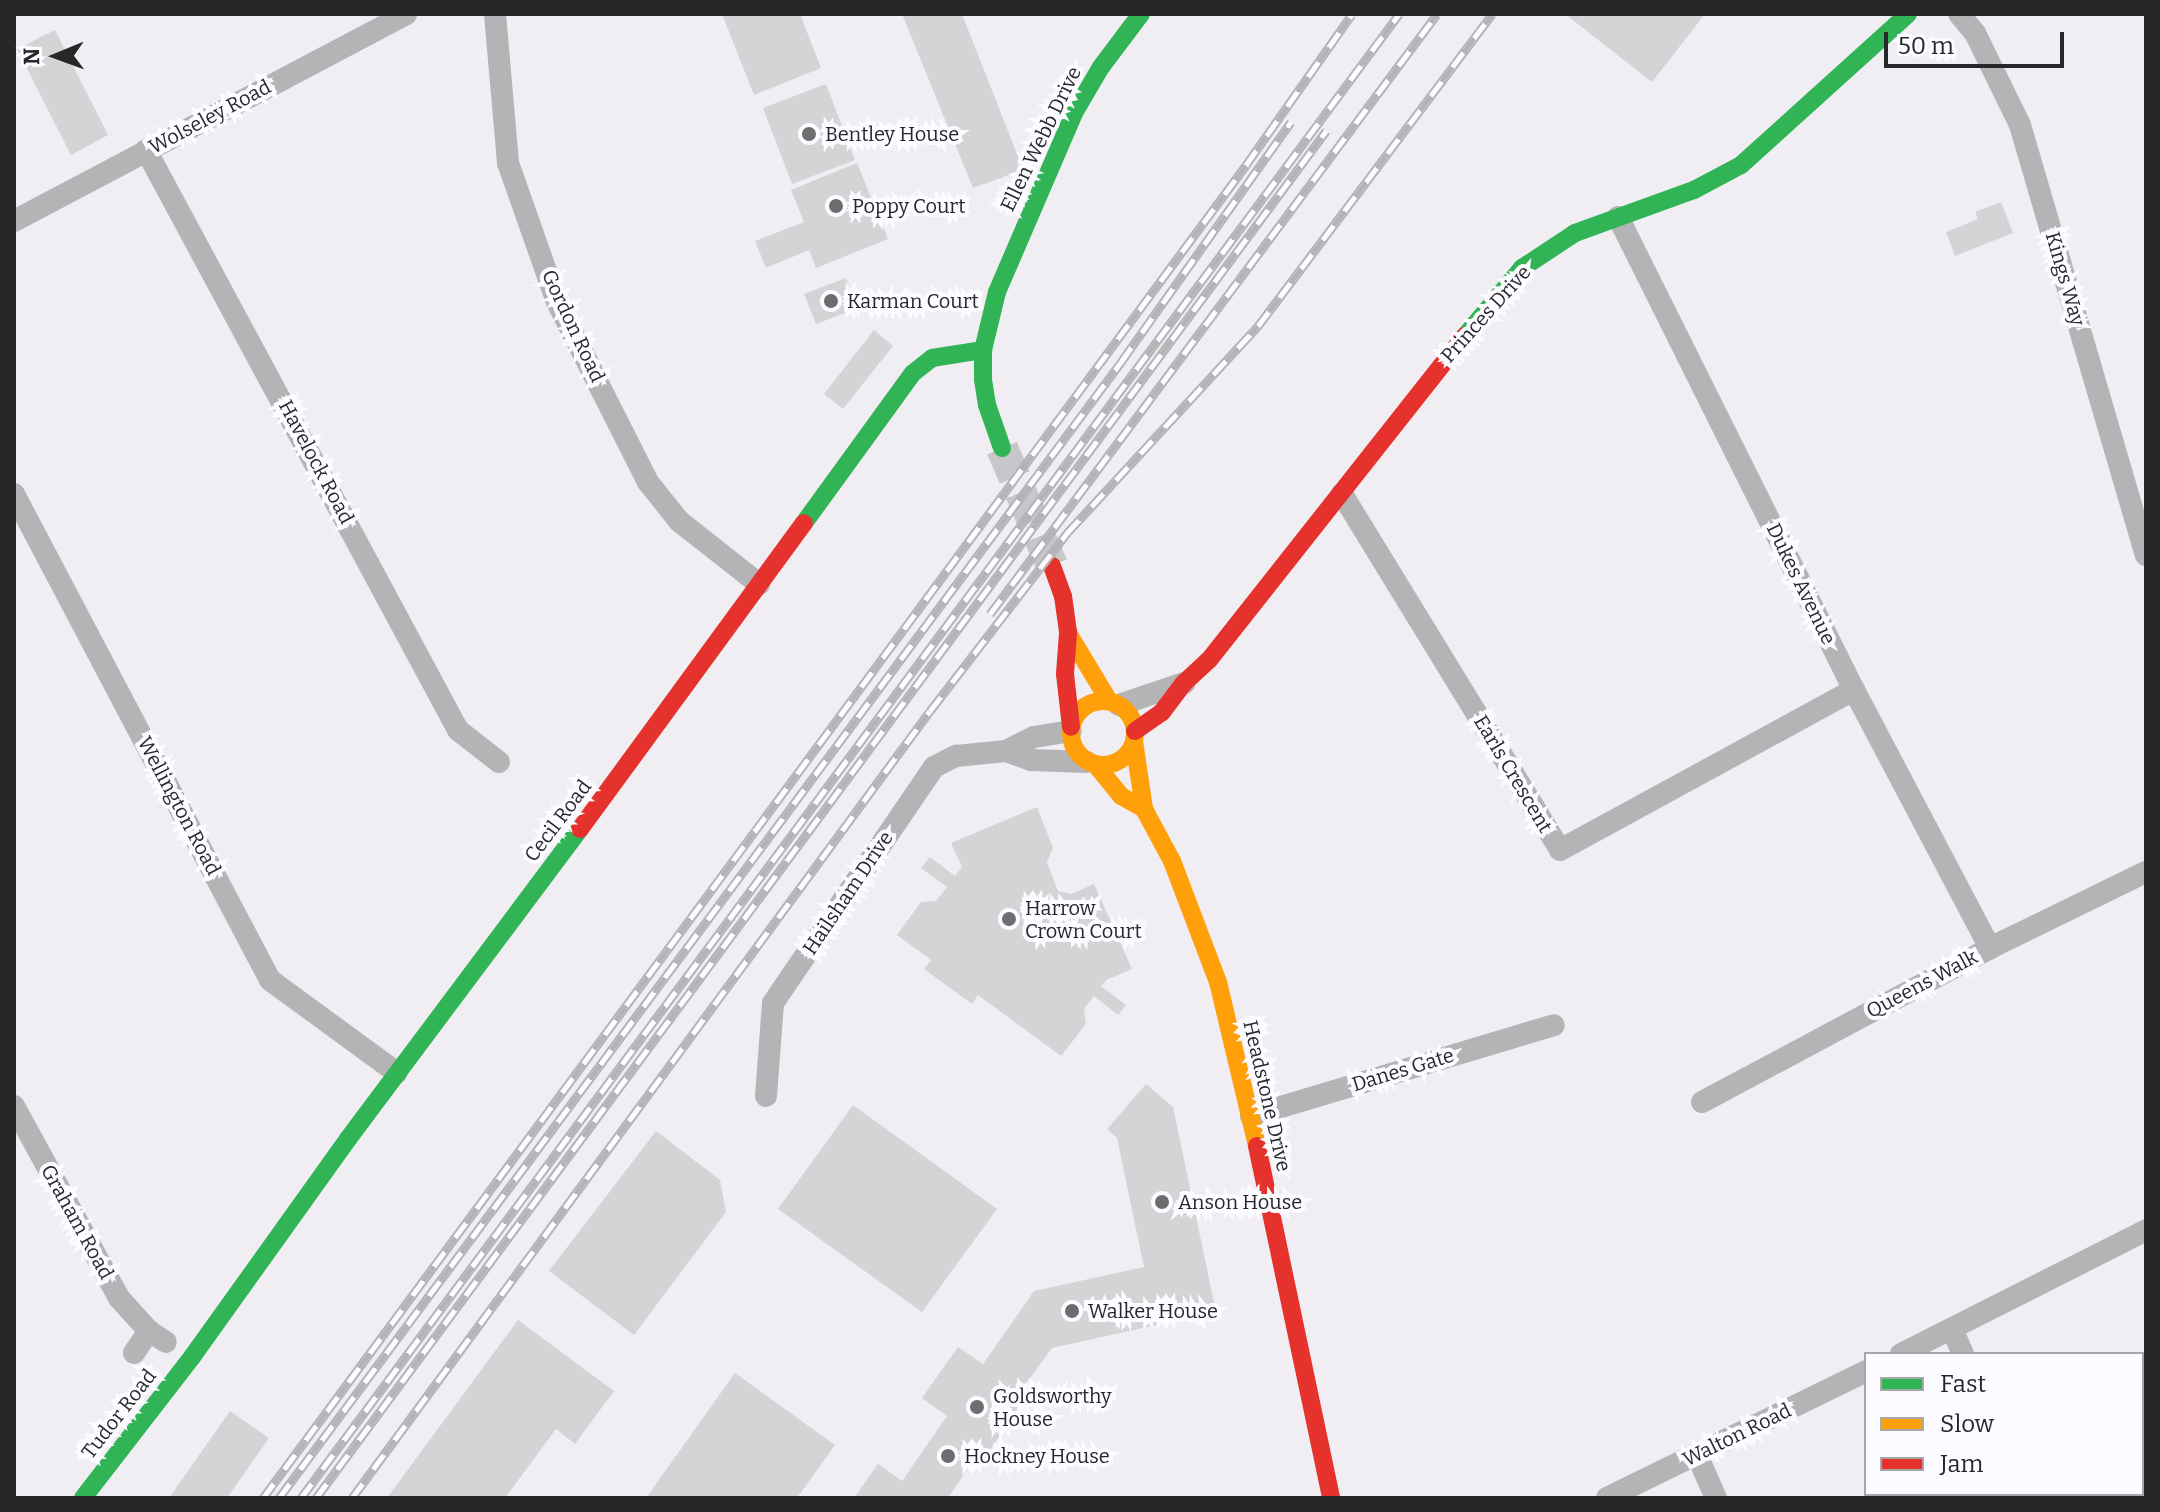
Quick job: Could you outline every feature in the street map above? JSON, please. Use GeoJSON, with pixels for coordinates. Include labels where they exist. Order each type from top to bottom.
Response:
{"type":"FeatureCollection","features":[{"type":"Feature","properties":{"kind":"street","name":"Wolseley Road"},"geometry":{"type":"LineString","coordinates":[[14,221],[406,14]]}},
{"type":"Feature","properties":{"kind":"street","name":"Gordon Road"},"geometry":{"type":"LineString","coordinates":[[495,14],[508,163],[557,302],[648,482],[679,521],[759,584]]}},
{"type":"Feature","properties":{"kind":"street","name":"Ellen Webb Drive"},"geometry":{"type":"LineString","coordinates":[[983,350],[997,292],[1074,113],[1101,67],[1141,14]]}},
{"type":"Feature","properties":{"kind":"street","name":"Princes Drive"},"geometry":{"type":"LineString","coordinates":[[1135,736],[1162,712],[1184,683],[1209,660],[1342,494],[1389,429],[1522,268],[1575,233],[1694,190],[1741,165],[1908,14]]}},
{"type":"Feature","properties":{"kind":"street","name":"Kings Way"},"geometry":{"type":"LineString","coordinates":[[1959,14],[1975,33],[2020,125],[2146,555]]}},
{"type":"Feature","properties":{"kind":"street","name":"Havelock Road"},"geometry":{"type":"LineString","coordinates":[[146,150],[458,730],[499,762]]}},
{"type":"Feature","properties":{"kind":"street","name":"Dukes Avenue"},"geometry":{"type":"LineString","coordinates":[[1618,217],[1854,690],[1990,948]]}},
{"type":"Feature","properties":{"kind":"street","name":"Cecil Road"},"geometry":{"type":"LineString","coordinates":[[192,1357],[397,1073],[913,373],[932,358],[983,350]]}},
{"type":"Feature","properties":{"kind":"street"},"geometry":{"type":"LineString","coordinates":[[983,350],[987,405],[1002,448]]}},
{"type":"Feature","properties":{"kind":"street","name":"Wellington Road"},"geometry":{"type":"LineString","coordinates":[[14,494],[270,980],[397,1073]]}},
{"type":"Feature","properties":{"kind":"street","name":"Earls Crescent"},"geometry":{"type":"LineString","coordinates":[[1342,494],[1560,850],[1854,690]]}},
{"type":"Feature","properties":{"kind":"street"},"geometry":{"type":"LineString","coordinates":[[1052,566],[1063,596],[1068,633],[1065,674],[1074,749],[1092,763],[1117,762],[1130,751],[1135,736],[1133,721],[1114,703],[1068,633]]}},
{"type":"Feature","properties":{"kind":"street","name":"Princes Drive"},"geometry":{"type":"LineString","coordinates":[[1114,703],[1184,683]]}},
{"type":"Feature","properties":{"kind":"street"},"geometry":{"type":"LineString","coordinates":[[1071,729],[1080,709],[1098,701],[1114,703]]}},
{"type":"Feature","properties":{"kind":"street","name":"Hailsham Drive"},"geometry":{"type":"LineString","coordinates":[[766,1096],[773,1003],[934,767],[956,756],[1006,751],[1034,737],[1071,729]]}},
{"type":"Feature","properties":{"kind":"street","name":"Headstone Drive"},"geometry":{"type":"LineString","coordinates":[[1135,736],[1144,809],[1172,861],[1218,982],[1251,1116],[1331,1498]]}},
{"type":"Feature","properties":{"kind":"street","name":"Hailsham Drive"},"geometry":{"type":"LineString","coordinates":[[1006,751],[1031,760],[1092,763]]}},
{"type":"Feature","properties":{"kind":"street","name":"Headstone Drive"},"geometry":{"type":"LineString","coordinates":[[1092,763],[1121,796],[1144,809]]}},
{"type":"Feature","properties":{"kind":"street","name":"Queens Walk"},"geometry":{"type":"LineString","coordinates":[[1702,1102],[1990,948],[2146,872]]}},
{"type":"Feature","properties":{"kind":"street","name":"Danes Gate"},"geometry":{"type":"LineString","coordinates":[[1251,1116],[1554,1025]]}},
{"type":"Feature","properties":{"kind":"street","name":"Graham Road"},"geometry":{"type":"LineString","coordinates":[[14,1106],[119,1298],[157,1336],[134,1353]]}},
{"type":"Feature","properties":{"kind":"street"},"geometry":{"type":"LineString","coordinates":[[1905,1352],[2146,1230]]}},
{"type":"Feature","properties":{"kind":"street"},"geometry":{"type":"LineString","coordinates":[[1952,1329],[1962,1352]]}},
{"type":"Feature","properties":{"kind":"street","name":"Tudor Road"},"geometry":{"type":"LineString","coordinates":[[83,1498],[192,1357]]}},
{"type":"Feature","properties":{"kind":"street","name":"Walton Road"},"geometry":{"type":"LineString","coordinates":[[1607,1498],[1864,1372]]}},
{"type":"Feature","properties":{"kind":"street"},"geometry":{"type":"LineString","coordinates":[[1697,1455],[1716,1498]]}},
{"type":"Feature","properties":{"kind":"building"},"geometry":{"type":"Polygon","coordinates":[[[722,14],[800,14],[821,68],[754,95],[722,14]]]}},
{"type":"Feature","properties":{"kind":"building"},"geometry":{"type":"Polygon","coordinates":[[[902,14],[962,14],[1019,159],[1017,172],[973,188],[902,14]]]}},
{"type":"Feature","properties":{"kind":"building"},"geometry":{"type":"Polygon","coordinates":[[[1565,14],[1705,14],[1652,82],[1565,14]]]}},
{"type":"Feature","properties":{"kind":"building"},"geometry":{"type":"Polygon","coordinates":[[[55,30],[108,135],[71,155],[17,49],[55,30]]]}},
{"type":"Feature","properties":{"kind":"building","name":"Bentley House"},"geometry":{"type":"Polygon","coordinates":[[[826,84],[855,160],[792,184],[763,108],[826,84]]]}},
{"type":"Feature","properties":{"kind":"building","name":"Poppy Court"},"geometry":{"type":"Polygon","coordinates":[[[857,163],[888,239],[816,268],[809,250],[766,268],[755,241],[804,222],[791,190],[857,163]]]}},
{"type":"Feature","properties":{"kind":"building"},"geometry":{"type":"Polygon","coordinates":[[[2001,202],[2013,233],[1955,256],[1946,232],[1978,219],[1975,212],[2001,202]]]}},
{"type":"Feature","properties":{"kind":"building","name":"Karman Court"},"geometry":{"type":"Polygon","coordinates":[[[846,278],[858,308],[816,324],[804,294],[846,278]]]}},
{"type":"Feature","properties":{"kind":"building"},"geometry":{"type":"Polygon","coordinates":[[[874,330],[893,346],[843,409],[824,394],[874,330]]]}},
{"type":"Feature","properties":{"kind":"building","name":"Harrow Crown Court"},"geometry":{"type":"Polygon","coordinates":[[[1037,807],[1053,848],[1047,862],[1058,891],[1071,894],[1094,884],[1132,969],[1106,980],[1101,986],[1126,1005],[1118,1015],[1094,996],[1084,1009],[1086,1024],[1061,1056],[978,995],[972,1004],[924,969],[931,960],[897,935],[921,902],[936,901],[947,887],[921,868],[930,857],[955,876],[962,867],[951,843],[1037,807]]]}},
{"type":"Feature","properties":{"kind":"building"},"geometry":{"type":"Polygon","coordinates":[[[1146,1084],[1173,1107],[1216,1312],[1052,1348],[1025,1385],[1032,1389],[988,1453],[982,1448],[948,1498],[854,1498],[878,1464],[902,1481],[947,1416],[922,1398],[958,1347],[983,1364],[1034,1291],[1144,1267],[1117,1138],[1107,1129],[1146,1084]]]}},
{"type":"Feature","properties":{"kind":"building"},"geometry":{"type":"Polygon","coordinates":[[[853,1105],[997,1209],[922,1312],[778,1209],[853,1105]]]}},
{"type":"Feature","properties":{"kind":"building"},"geometry":{"type":"Polygon","coordinates":[[[656,1131],[720,1180],[726,1212],[634,1335],[549,1271],[656,1131]]]}},
{"type":"Feature","properties":{"kind":"building"},"geometry":{"type":"Polygon","coordinates":[[[518,1320],[614,1391],[575,1444],[556,1429],[505,1498],[387,1498],[518,1320]]]}},
{"type":"Feature","properties":{"kind":"building"},"geometry":{"type":"Polygon","coordinates":[[[735,1373],[835,1445],[797,1498],[646,1498],[735,1373]]]}},
{"type":"Feature","properties":{"kind":"building"},"geometry":{"type":"Polygon","coordinates":[[[230,1411],[269,1438],[227,1498],[169,1498],[230,1411]]]}},
{"type":"Feature","properties":{"kind":"tunnel"},"geometry":{"type":"LineString","coordinates":[[1002,448],[1052,566]]}},
{"type":"Feature","properties":{"kind":"railway"},"geometry":{"type":"LineString","coordinates":[[263,1498],[1246,165],[1352,14]]}},
{"type":"Feature","properties":{"kind":"railway"},"geometry":{"type":"LineString","coordinates":[[301,1498],[1399,14]]}},
{"type":"Feature","properties":{"kind":"railway"},"geometry":{"type":"LineString","coordinates":[[990,614],[1437,14]]}},
{"type":"Feature","properties":{"kind":"railway"},"geometry":{"type":"LineString","coordinates":[[352,1498],[930,711],[1067,533],[1258,326],[1492,14]]}},
{"type":"Feature","properties":{"kind":"railway"},"geometry":{"type":"LineString","coordinates":[[279,1498],[1121,362],[1291,122]]}},
{"type":"Feature","properties":{"kind":"railway"},"geometry":{"type":"LineString","coordinates":[[316,1498],[1326,131]]}},
{"type":"Feature","properties":{"kind":"traffic: fast"},"geometry":{"type":"LineString","coordinates":[[1002,448],[987,405],[983,379],[983,350],[997,292],[1074,113],[1101,67],[1141,14]]}},
{"type":"Feature","properties":{"kind":"traffic: fast"},"geometry":{"type":"LineString","coordinates":[[1465,336],[1522,268],[1575,233],[1694,190],[1741,165],[1908,14]]}},
{"type":"Feature","properties":{"kind":"traffic: fast"},"geometry":{"type":"LineString","coordinates":[[804,523],[913,373],[932,358],[983,350]]}},
{"type":"Feature","properties":{"kind":"traffic: fast"},"geometry":{"type":"LineString","coordinates":[[83,1498],[192,1357],[348,1139],[580,829]]}},
{"type":"Feature","properties":{"kind":"traffic: slow"},"geometry":{"type":"LineString","coordinates":[[1068,633],[1109,701]]}},
{"type":"Feature","properties":{"kind":"traffic: slow"},"geometry":{"type":"LineString","coordinates":[[1097,701],[1109,701],[1126,710],[1133,721],[1135,733],[1133,745],[1126,756],[1109,765],[1097,765],[1085,760],[1076,751],[1071,739],[1071,727],[1076,715],[1085,706],[1097,701]]}},
{"type":"Feature","properties":{"kind":"traffic: slow"},"geometry":{"type":"LineString","coordinates":[[1134,741],[1144,809],[1172,861],[1218,982],[1257,1146]]}},
{"type":"Feature","properties":{"kind":"traffic: slow"},"geometry":{"type":"LineString","coordinates":[[1096,765],[1121,796],[1144,809]]}},
{"type":"Feature","properties":{"kind":"traffic: jam"},"geometry":{"type":"LineString","coordinates":[[1135,731],[1162,712],[1184,683],[1209,660],[1465,336]]}},
{"type":"Feature","properties":{"kind":"traffic: jam"},"geometry":{"type":"LineString","coordinates":[[580,829],[804,523]]}},
{"type":"Feature","properties":{"kind":"traffic: jam"},"geometry":{"type":"LineString","coordinates":[[1052,566],[1063,596],[1068,633],[1065,674],[1071,727]]}},
{"type":"Feature","properties":{"kind":"traffic: jam"},"geometry":{"type":"LineString","coordinates":[[1257,1146],[1331,1498]]}},
{"type":"Feature","properties":{"kind":"place","name":"Bentley House"},"geometry":{"type":"Point","coordinates":[809,134]}},
{"type":"Feature","properties":{"kind":"place","name":"Poppy Court"},"geometry":{"type":"Point","coordinates":[836,206]}},
{"type":"Feature","properties":{"kind":"place","name":"Karman Court"},"geometry":{"type":"Point","coordinates":[831,301]}},
{"type":"Feature","properties":{"kind":"place","name":"Harrow Crown Court"},"geometry":{"type":"Point","coordinates":[1009,919]}},
{"type":"Feature","properties":{"kind":"place","name":"Anson House"},"geometry":{"type":"Point","coordinates":[1162,1202]}},
{"type":"Feature","properties":{"kind":"place","name":"Walker House"},"geometry":{"type":"Point","coordinates":[1072,1311]}},
{"type":"Feature","properties":{"kind":"place","name":"Goldsworthy House"},"geometry":{"type":"Point","coordinates":[977,1407]}},
{"type":"Feature","properties":{"kind":"place","name":"Hockney House"},"geometry":{"type":"Point","coordinates":[948,1456]}}]}
